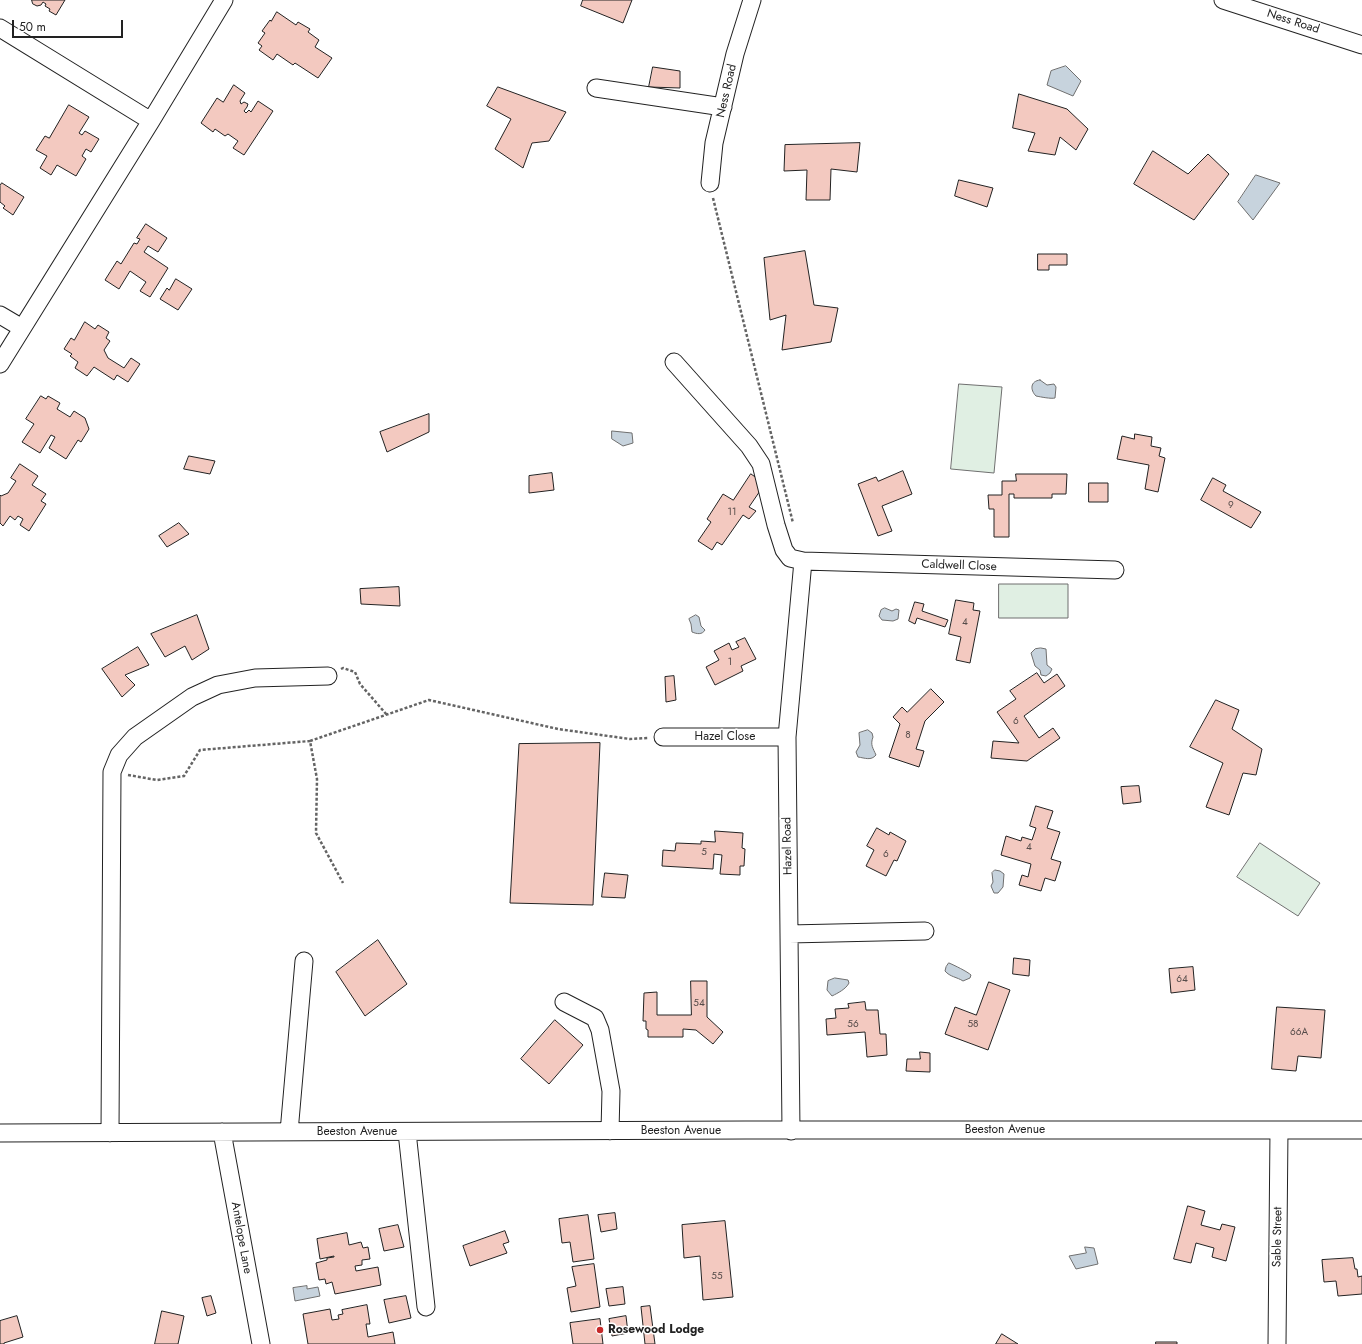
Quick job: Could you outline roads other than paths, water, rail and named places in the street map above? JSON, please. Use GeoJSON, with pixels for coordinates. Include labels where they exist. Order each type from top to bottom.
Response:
{"type":"FeatureCollection","features":[{"type":"Feature","properties":{"kind":"street"},"geometry":{"type":"LineString","coordinates":[[0,364],[151,121],[224,0]]}},
{"type":"Feature","properties":{"kind":"street","name":"Ness Road"},"geometry":{"type":"LineString","coordinates":[[710,183],[714,143],[735,54],[752,0]]}},
{"type":"Feature","properties":{"kind":"street","name":"Ness Road"},"geometry":{"type":"LineString","coordinates":[[1223,0],[1362,45]]}},
{"type":"Feature","properties":{"kind":"street"},"geometry":{"type":"LineString","coordinates":[[0,28],[151,121]]}},
{"type":"Feature","properties":{"kind":"street"},"geometry":{"type":"LineString","coordinates":[[596,88],[723,107]]}},
{"type":"Feature","properties":{"kind":"street"},"geometry":{"type":"LineString","coordinates":[[0,315],[22,328]]}},
{"type":"Feature","properties":{"kind":"street"},"geometry":{"type":"LineString","coordinates":[[674,362],[748,446],[761,464],[776,526],[784,550],[790,558],[803,561]]}},
{"type":"Feature","properties":{"kind":"street","name":"Caldwell Close"},"geometry":{"type":"LineString","coordinates":[[803,561],[1114,570]]}},
{"type":"Feature","properties":{"kind":"street","name":"Hazel Road"},"geometry":{"type":"LineString","coordinates":[[791,1131],[787,737],[803,561]]}},
{"type":"Feature","properties":{"kind":"street"},"geometry":{"type":"LineString","coordinates":[[110,1133],[112,772],[119,755],[135,737],[192,697],[218,685],[255,678],[328,676]]}},
{"type":"Feature","properties":{"kind":"street","name":"Hazel Close"},"geometry":{"type":"LineString","coordinates":[[663,737],[787,737]]}},
{"type":"Feature","properties":{"kind":"street"},"geometry":{"type":"LineString","coordinates":[[789,934],[925,931]]}},
{"type":"Feature","properties":{"kind":"street"},"geometry":{"type":"LineString","coordinates":[[289,1132],[304,961]]}},
{"type":"Feature","properties":{"kind":"street"},"geometry":{"type":"LineString","coordinates":[[564,1002],[595,1018],[600,1030],[611,1091],[610,1131]]}},
{"type":"Feature","properties":{"kind":"street","name":"Sable Street"},"geometry":{"type":"LineString","coordinates":[[1277,1344],[1279,1130]]}},
{"type":"Feature","properties":{"kind":"street","name":"Beeston Avenue"},"geometry":{"type":"LineString","coordinates":[[0,1133],[1362,1130]]}},
{"type":"Feature","properties":{"kind":"street","name":"Antelope Lane"},"geometry":{"type":"LineString","coordinates":[[222,1132],[260,1344]]}},
{"type":"Feature","properties":{"kind":"street"},"geometry":{"type":"LineString","coordinates":[[408,1132],[426,1307]]}},
{"type":"Feature","properties":{"kind":"place","name":"Rosewood Lodge"},"geometry":{"type":"Point","coordinates":[600,1330]}}]}
